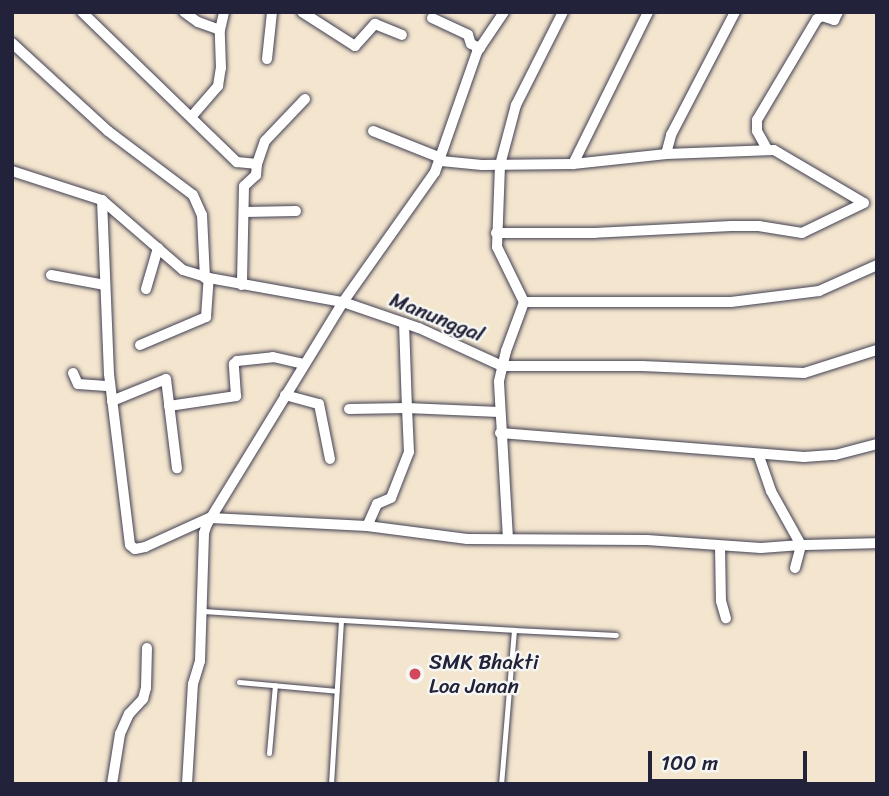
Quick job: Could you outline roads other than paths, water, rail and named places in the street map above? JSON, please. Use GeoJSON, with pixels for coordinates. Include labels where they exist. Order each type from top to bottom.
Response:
{"type":"FeatureCollection","features":[{"type":"Feature","properties":{"kind":"street"},"geometry":{"type":"LineString","coordinates":[[82,12],[237,162],[257,164]]}},
{"type":"Feature","properties":{"kind":"street"},"geometry":{"type":"LineString","coordinates":[[184,12],[198,22],[220,30]]}},
{"type":"Feature","properties":{"kind":"street"},"geometry":{"type":"LineString","coordinates":[[191,116],[218,86],[222,68],[220,30],[224,12]]}},
{"type":"Feature","properties":{"kind":"street"},"geometry":{"type":"LineString","coordinates":[[267,59],[272,12]]}},
{"type":"Feature","properties":{"kind":"street"},"geometry":{"type":"LineString","coordinates":[[302,12],[355,46],[375,24],[402,35]]}},
{"type":"Feature","properties":{"kind":"street"},"geometry":{"type":"LineString","coordinates":[[187,784],[193,684],[200,661],[204,533],[303,365],[441,159],[480,48],[504,12]]}},
{"type":"Feature","properties":{"kind":"street"},"geometry":{"type":"LineString","coordinates":[[508,539],[499,412],[502,366],[524,302],[497,247],[500,165],[516,105],[563,12]]}},
{"type":"Feature","properties":{"kind":"street"},"geometry":{"type":"LineString","coordinates":[[573,164],[648,12]]}},
{"type":"Feature","properties":{"kind":"street"},"geometry":{"type":"LineString","coordinates":[[666,154],[671,135],[735,12]]}},
{"type":"Feature","properties":{"kind":"street"},"geometry":{"type":"LineString","coordinates":[[766,149],[757,131],[757,120],[817,19],[822,16],[834,20],[838,12]]}},
{"type":"Feature","properties":{"kind":"street"},"geometry":{"type":"LineString","coordinates":[[432,18],[468,35],[470,43],[480,48]]}},
{"type":"Feature","properties":{"kind":"street"},"geometry":{"type":"LineString","coordinates":[[12,43],[108,131],[193,195],[201,208],[207,278],[206,317],[140,345]]}},
{"type":"Feature","properties":{"kind":"street"},"geometry":{"type":"LineString","coordinates":[[242,285],[244,186],[256,175],[265,141],[305,99]]}},
{"type":"Feature","properties":{"kind":"street"},"geometry":{"type":"LineString","coordinates":[[373,131],[441,159],[500,165],[573,164],[666,154],[766,149],[780,151],[864,203]]}},
{"type":"Feature","properties":{"kind":"street","name":"Manunggal"},"geometry":{"type":"LineString","coordinates":[[12,172],[102,200],[183,270],[207,278],[343,302],[404,323],[502,366],[677,367],[804,373],[877,350]]}},
{"type":"Feature","properties":{"kind":"street"},"geometry":{"type":"LineString","coordinates":[[102,200],[107,252],[105,285],[110,386],[131,547],[145,547],[211,517],[367,526],[467,539],[647,540],[780,548],[877,543]]}},
{"type":"Feature","properties":{"kind":"street"},"geometry":{"type":"LineString","coordinates":[[496,233],[595,233],[731,226],[759,226],[802,233],[864,203],[877,202]]}},
{"type":"Feature","properties":{"kind":"street"},"geometry":{"type":"LineString","coordinates":[[245,212],[296,211]]}},
{"type":"Feature","properties":{"kind":"street"},"geometry":{"type":"LineString","coordinates":[[146,289],[158,248]]}},
{"type":"Feature","properties":{"kind":"street"},"geometry":{"type":"LineString","coordinates":[[524,302],[731,302],[820,290],[877,265]]}},
{"type":"Feature","properties":{"kind":"street"},"geometry":{"type":"LineString","coordinates":[[51,275],[105,285]]}},
{"type":"Feature","properties":{"kind":"street"},"geometry":{"type":"LineString","coordinates":[[367,526],[377,504],[391,498],[409,452],[404,323]]}},
{"type":"Feature","properties":{"kind":"street"},"geometry":{"type":"LineString","coordinates":[[169,406],[236,396],[234,364],[237,361],[273,358],[303,365]]}},
{"type":"Feature","properties":{"kind":"street"},"geometry":{"type":"LineString","coordinates":[[74,373],[78,384],[110,386]]}},
{"type":"Feature","properties":{"kind":"street"},"geometry":{"type":"LineString","coordinates":[[112,401],[164,379],[177,468]]}},
{"type":"Feature","properties":{"kind":"street"},"geometry":{"type":"LineString","coordinates":[[285,395],[319,404],[330,459]]}},
{"type":"Feature","properties":{"kind":"street"},"geometry":{"type":"LineString","coordinates":[[349,409],[407,408],[499,412]]}},
{"type":"Feature","properties":{"kind":"street"},"geometry":{"type":"LineString","coordinates":[[500,433],[804,457],[835,455],[877,444]]}},
{"type":"Feature","properties":{"kind":"street"},"geometry":{"type":"LineString","coordinates":[[758,454],[771,491],[802,545],[795,568]]}},
{"type":"Feature","properties":{"kind":"street"},"geometry":{"type":"LineString","coordinates":[[720,546],[721,601],[726,618]]}},
{"type":"Feature","properties":{"kind":"street"},"geometry":{"type":"LineString","coordinates":[[112,784],[120,734],[129,714],[143,699],[146,688],[147,648]]}},
{"type":"Feature","properties":{"kind":"lane"},"geometry":{"type":"LineString","coordinates":[[203,611],[616,635]]}},
{"type":"Feature","properties":{"kind":"lane"},"geometry":{"type":"LineString","coordinates":[[331,784],[341,620]]}},
{"type":"Feature","properties":{"kind":"lane"},"geometry":{"type":"LineString","coordinates":[[501,784],[514,630]]}},
{"type":"Feature","properties":{"kind":"lane"},"geometry":{"type":"LineString","coordinates":[[239,682],[337,691]]}},
{"type":"Feature","properties":{"kind":"lane"},"geometry":{"type":"LineString","coordinates":[[269,753],[275,685]]}},
{"type":"Feature","properties":{"kind":"place","name":"SMK Bhakti Loa Janan"},"geometry":{"type":"Point","coordinates":[415,674]}}]}
